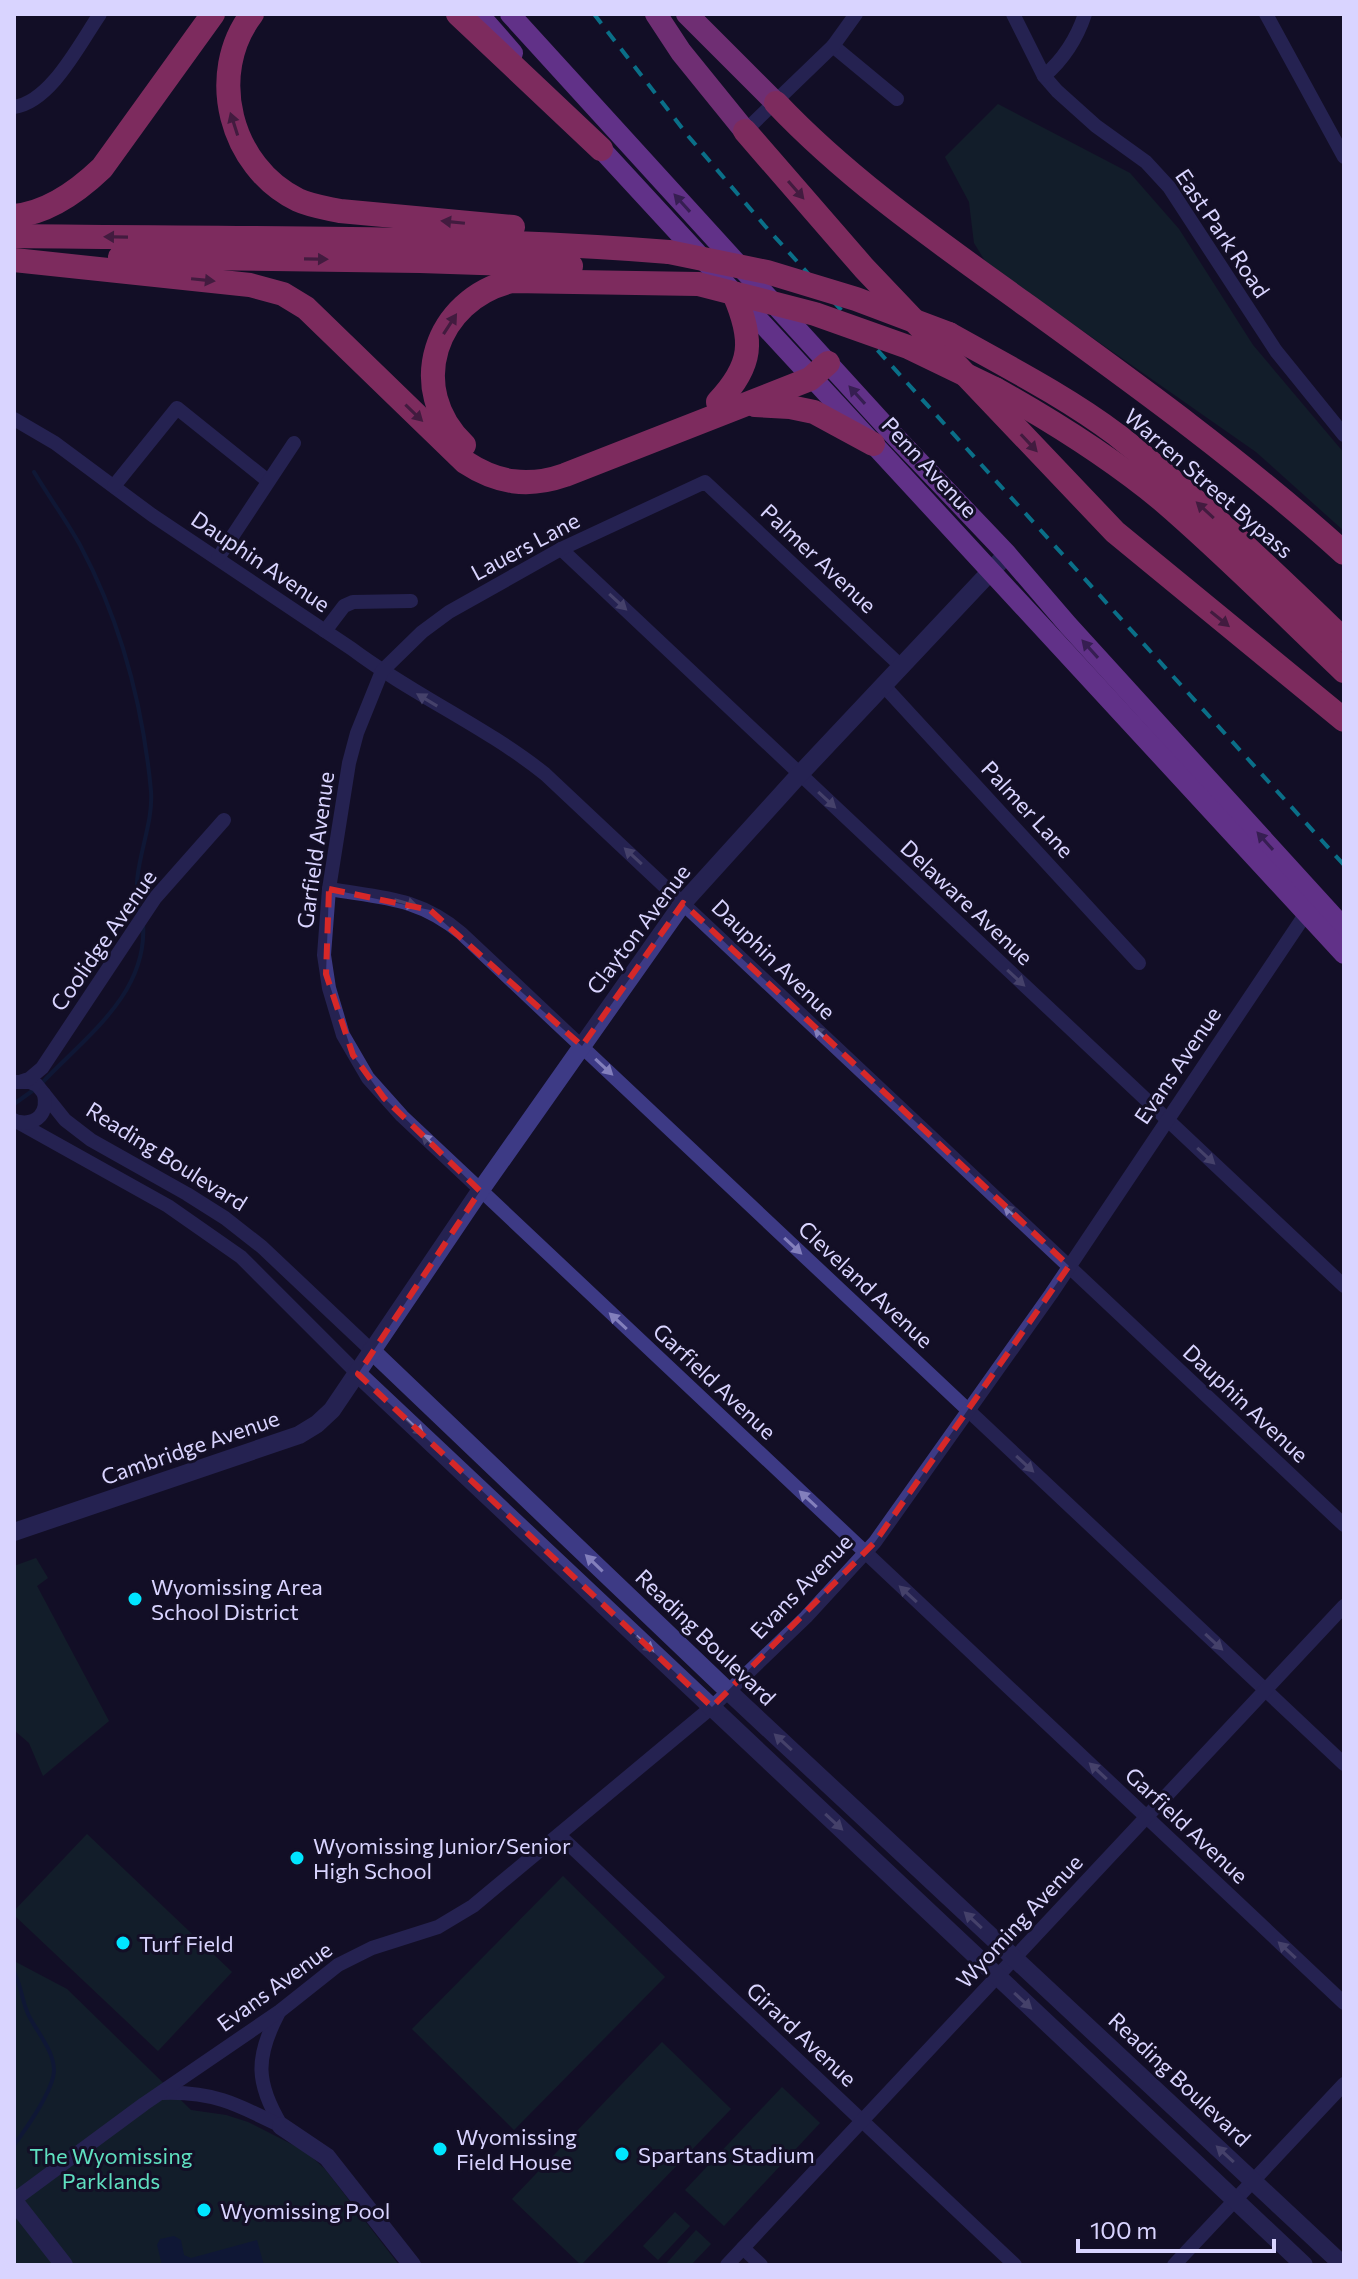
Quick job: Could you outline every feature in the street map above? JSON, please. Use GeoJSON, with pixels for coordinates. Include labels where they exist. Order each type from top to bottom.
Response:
{"type":"FeatureCollection","features":[{"type":"Feature","properties":{"kind":"highway"},"geometry":{"type":"LineString","coordinates":[[14,216],[58,200],[82,186],[102,168],[213,14]]}},
{"type":"Feature","properties":{"kind":"highway"},"geometry":{"type":"LineString","coordinates":[[252,14],[238,38],[228,72],[230,112],[239,138],[255,164],[276,186],[297,199],[340,211],[521,228],[669,252]]}},
{"type":"Feature","properties":{"kind":"highway"},"geometry":{"type":"LineString","coordinates":[[458,14],[601,149]]}},
{"type":"Feature","properties":{"kind":"highway"},"geometry":{"type":"LineString","coordinates":[[656,14],[681,52],[745,131],[864,268],[1115,532],[1344,720]]}},
{"type":"Feature","properties":{"kind":"highway"},"geometry":{"type":"LineString","coordinates":[[687,14],[808,136],[859,182],[1222,448],[1278,493],[1344,553]]}},
{"type":"Feature","properties":{"kind":"highway"},"geometry":{"type":"LineString","coordinates":[[14,236],[484,241],[669,252]]}},
{"type":"Feature","properties":{"kind":"highway","name":"Warren Street Bypass"},"geometry":{"type":"LineString","coordinates":[[669,252],[767,272],[856,299],[949,334],[1061,398],[1115,434],[1177,485],[1344,640]]}},
{"type":"Feature","properties":{"kind":"highway"},"geometry":{"type":"LineString","coordinates":[[14,259],[250,285],[283,294],[306,308],[465,462],[511,482],[551,480],[744,404],[814,370]]}},
{"type":"Feature","properties":{"kind":"highway"},"geometry":{"type":"LineString","coordinates":[[14,259],[537,264],[615,269],[698,284]]}},
{"type":"Feature","properties":{"kind":"highway"},"geometry":{"type":"LineString","coordinates":[[698,284],[525,281],[505,283],[479,295],[456,313],[435,353],[433,382],[442,414],[460,442],[487,462],[536,471],[718,402],[814,370]]}},
{"type":"Feature","properties":{"kind":"highway","name":"Warren Street Bypass"},"geometry":{"type":"LineString","coordinates":[[698,284],[815,314],[908,347],[1051,420],[1161,500],[1344,671]]}},
{"type":"Feature","properties":{"kind":"highway"},"geometry":{"type":"LineString","coordinates":[[718,402],[734,385],[747,357],[746,328],[734,294]]}},
{"type":"Feature","properties":{"kind":"highway"},"geometry":{"type":"LineString","coordinates":[[744,404],[814,412],[873,444]]}},
{"type":"Feature","properties":{"kind":"main road","name":"Penn Avenue"},"geometry":{"type":"LineString","coordinates":[[479,14],[734,294],[1007,554],[1312,905],[1344,954]]}},
{"type":"Feature","properties":{"kind":"main road","name":"Penn Avenue"},"geometry":{"type":"LineString","coordinates":[[510,14],[814,370],[873,444],[1312,905],[1344,928]]}},
{"type":"Feature","properties":{"kind":"street"},"geometry":{"type":"LineString","coordinates":[[14,107],[36,100],[48,88],[100,14]]}},
{"type":"Feature","properties":{"kind":"street"},"geometry":{"type":"LineString","coordinates":[[745,131],[833,46],[856,14]]}},
{"type":"Feature","properties":{"kind":"street","name":"East Park Road"},"geometry":{"type":"LineString","coordinates":[[1013,14],[1044,76],[1080,113],[1128,147],[1169,187],[1276,351],[1344,435]]}},
{"type":"Feature","properties":{"kind":"street"},"geometry":{"type":"LineString","coordinates":[[1044,76],[1056,66],[1079,33],[1085,14]]}},
{"type":"Feature","properties":{"kind":"street"},"geometry":{"type":"LineString","coordinates":[[1266,14],[1344,157]]}},
{"type":"Feature","properties":{"kind":"street"},"geometry":{"type":"LineString","coordinates":[[833,46],[897,99]]}},
{"type":"Feature","properties":{"kind":"street"},"geometry":{"type":"LineString","coordinates":[[114,486],[177,408],[268,481]]}},
{"type":"Feature","properties":{"kind":"street","name":"Dauphin Avenue"},"geometry":{"type":"LineString","coordinates":[[14,419],[382,671],[525,758],[1344,1525]]}},
{"type":"Feature","properties":{"kind":"street"},"geometry":{"type":"LineString","coordinates":[[218,558],[294,443]]}},
{"type":"Feature","properties":{"kind":"street","name":"Lauers Lane"},"geometry":{"type":"LineString","coordinates":[[382,671],[435,621],[561,549],[705,482]]}},
{"type":"Feature","properties":{"kind":"street","name":"Palmer Avenue"},"geometry":{"type":"LineString","coordinates":[[705,482],[902,667]]}},
{"type":"Feature","properties":{"kind":"street","name":"Delaware Avenue"},"geometry":{"type":"LineString","coordinates":[[561,549],[1344,1286]]}},
{"type":"Feature","properties":{"kind":"street","name":"Clayton Avenue"},"geometry":{"type":"LineString","coordinates":[[358,1374],[371,1350],[480,1191],[683,903],[1007,554]]}},
{"type":"Feature","properties":{"kind":"street"},"geometry":{"type":"LineString","coordinates":[[325,631],[344,606],[353,602],[411,601]]}},
{"type":"Feature","properties":{"kind":"street","name":"Garfield Avenue"},"geometry":{"type":"LineString","coordinates":[[382,671],[353,746],[324,936],[326,974],[332,1003],[348,1045],[361,1068],[384,1098],[480,1191],[1344,2003]]}},
{"type":"Feature","properties":{"kind":"street","name":"Palmer Lane"},"geometry":{"type":"LineString","coordinates":[[884,686],[1139,963]]}},
{"type":"Feature","properties":{"kind":"street","name":"Coolidge Avenue"},"geometry":{"type":"LineString","coordinates":[[17,1083],[37,1074],[155,898],[224,820]]}},
{"type":"Feature","properties":{"kind":"street","name":"Cleveland Avenue"},"geometry":{"type":"LineString","coordinates":[[329,889],[399,900],[430,910],[461,933],[1344,1764]]}},
{"type":"Feature","properties":{"kind":"street","name":"Evans Avenue"},"geometry":{"type":"LineString","coordinates":[[14,2200],[280,2011],[321,1977],[354,1956],[452,1920],[473,1906],[712,1707],[806,1617],[865,1553],[968,1411],[1312,905]]}},
{"type":"Feature","properties":{"kind":"street","name":"Coolidge Avenue"},"geometry":{"type":"LineString","coordinates":[[14,1120],[26,1123],[40,1117],[46,1105],[43,1080],[52,1052]]}},
{"type":"Feature","properties":{"kind":"street","name":"Reading Boulevard"},"geometry":{"type":"LineString","coordinates":[[17,1083],[34,1083],[65,1120],[91,1140],[187,1194],[262,1247],[728,1691],[1343,2265]]}},
{"type":"Feature","properties":{"kind":"street","name":"Reading Boulevard"},"geometry":{"type":"LineString","coordinates":[[14,1120],[168,1206],[241,1257],[358,1374],[1304,2265]]}},
{"type":"Feature","properties":{"kind":"street","name":"Cambridge Avenue"},"geometry":{"type":"LineString","coordinates":[[14,1532],[299,1435],[332,1410],[358,1374]]}},
{"type":"Feature","properties":{"kind":"street","name":"Wyoming Avenue"},"geometry":{"type":"LineString","coordinates":[[727,2265],[1344,1606]]}},
{"type":"Feature","properties":{"kind":"street","name":"Girard Avenue"},"geometry":{"type":"LineString","coordinates":[[559,1835],[1015,2265]]}},
{"type":"Feature","properties":{"kind":"street"},"geometry":{"type":"LineString","coordinates":[[280,2011],[265,2038],[261,2067],[265,2099],[281,2126]]}},
{"type":"Feature","properties":{"kind":"street"},"geometry":{"type":"LineString","coordinates":[[1174,2265],[1344,2084]]}},
{"type":"Feature","properties":{"kind":"street"},"geometry":{"type":"LineString","coordinates":[[161,2093],[196,2093],[221,2098],[281,2126],[327,2157],[412,2265]]}},
{"type":"Feature","properties":{"kind":"street"},"geometry":{"type":"LineString","coordinates":[[14,2200],[64,2265]]}},
{"type":"Feature","properties":{"kind":"street"},"geometry":{"type":"LineString","coordinates":[[743,2248],[761,2265]]}},
{"type":"Feature","properties":{"kind":"highlighted area"},"geometry":{"type":"Polygon","coordinates":[[[329,889],[430,910],[582,1046],[683,903],[1069,1266],[875,1542],[712,1707],[358,1374],[480,1191],[384,1098],[353,1055],[326,974],[329,889]]]}},
{"type":"Feature","properties":{"kind":"green space"},"geometry":{"type":"Polygon","coordinates":[[[998,104],[1130,173],[1179,229],[1253,345],[1344,453],[1344,531],[1256,452],[987,264],[974,243],[969,202],[945,157],[998,104]]]}},
{"type":"Feature","properties":{"kind":"green space"},"geometry":{"type":"Polygon","coordinates":[[[36,1558],[48,1578],[37,1586],[109,1721],[43,1776],[29,1743],[14,1730],[14,1566],[36,1558]]]}},
{"type":"Feature","properties":{"kind":"green space","name":"Turf Field"},"geometry":{"type":"Polygon","coordinates":[[[87,1834],[232,1972],[158,2051],[14,1915],[14,1911],[87,1834]]]}},
{"type":"Feature","properties":{"kind":"green space"},"geometry":{"type":"Polygon","coordinates":[[[563,1876],[665,1977],[514,2130],[412,2029],[563,1876]]]}},
{"type":"Feature","properties":{"kind":"green space","name":"The Wyomissing Parklands"},"geometry":{"type":"Polygon","coordinates":[[[14,1961],[67,1989],[191,2110],[248,2122],[305,2151],[325,2169],[399,2265],[14,2265],[14,1961]]]}},
{"type":"Feature","properties":{"kind":"green space","name":"Spartans Stadium"},"geometry":{"type":"Polygon","coordinates":[[[662,2042],[731,2109],[581,2265],[512,2199],[662,2042]]]}},
{"type":"Feature","properties":{"kind":"green space"},"geometry":{"type":"Polygon","coordinates":[[[782,2087],[820,2123],[724,2226],[685,2190],[782,2087]]]}},
{"type":"Feature","properties":{"kind":"green space"},"geometry":{"type":"Polygon","coordinates":[[[675,2212],[690,2226],[658,2260],[643,2246],[675,2212]]]}},
{"type":"Feature","properties":{"kind":"green space"},"geometry":{"type":"Polygon","coordinates":[[[696,2230],[711,2244],[691,2265],[665,2265],[696,2230]]]}},
{"type":"Feature","properties":{"kind":"water"},"geometry":{"type":"Polygon","coordinates":[[[174,2236],[181,2240],[184,2255],[191,2258],[257,2240],[264,2265],[162,2265],[157,2245],[160,2239],[174,2236]]]}},
{"type":"Feature","properties":{"kind":"waterway"},"geometry":{"type":"LineString","coordinates":[[34,472],[75,536],[94,574],[118,633],[136,696],[151,791],[149,821],[137,881],[140,911]]}},
{"type":"Feature","properties":{"kind":"waterway"},"geometry":{"type":"LineString","coordinates":[[42,1083],[94,1031],[124,993],[142,949],[143,924]]}},
{"type":"Feature","properties":{"kind":"waterway"},"geometry":{"type":"LineString","coordinates":[[14,1104],[35,1089]]}},
{"type":"Feature","properties":{"kind":"waterway"},"geometry":{"type":"LineString","coordinates":[[14,1972],[27,2013],[48,2049],[54,2069],[45,2097],[14,2145]]}},
{"type":"Feature","properties":{"kind":"railway"},"geometry":{"type":"LineString","coordinates":[[594,14],[689,137],[765,226],[1344,865]]}},
{"type":"Feature","properties":{"kind":"place","name":"Wyomissing Area School District"},"geometry":{"type":"Point","coordinates":[135,1599]}},
{"type":"Feature","properties":{"kind":"place","name":"Wyomissing Junior/Senior High School"},"geometry":{"type":"Point","coordinates":[297,1858]}},
{"type":"Feature","properties":{"kind":"place","name":"Turf Field"},"geometry":{"type":"Point","coordinates":[123,1943]}},
{"type":"Feature","properties":{"kind":"place","name":"Wyomissing Field House"},"geometry":{"type":"Point","coordinates":[440,2149]}},
{"type":"Feature","properties":{"kind":"place","name":"Spartans Stadium"},"geometry":{"type":"Point","coordinates":[622,2154]}},
{"type":"Feature","properties":{"kind":"place","name":"Wyomissing Pool"},"geometry":{"type":"Point","coordinates":[204,2210]}}]}
